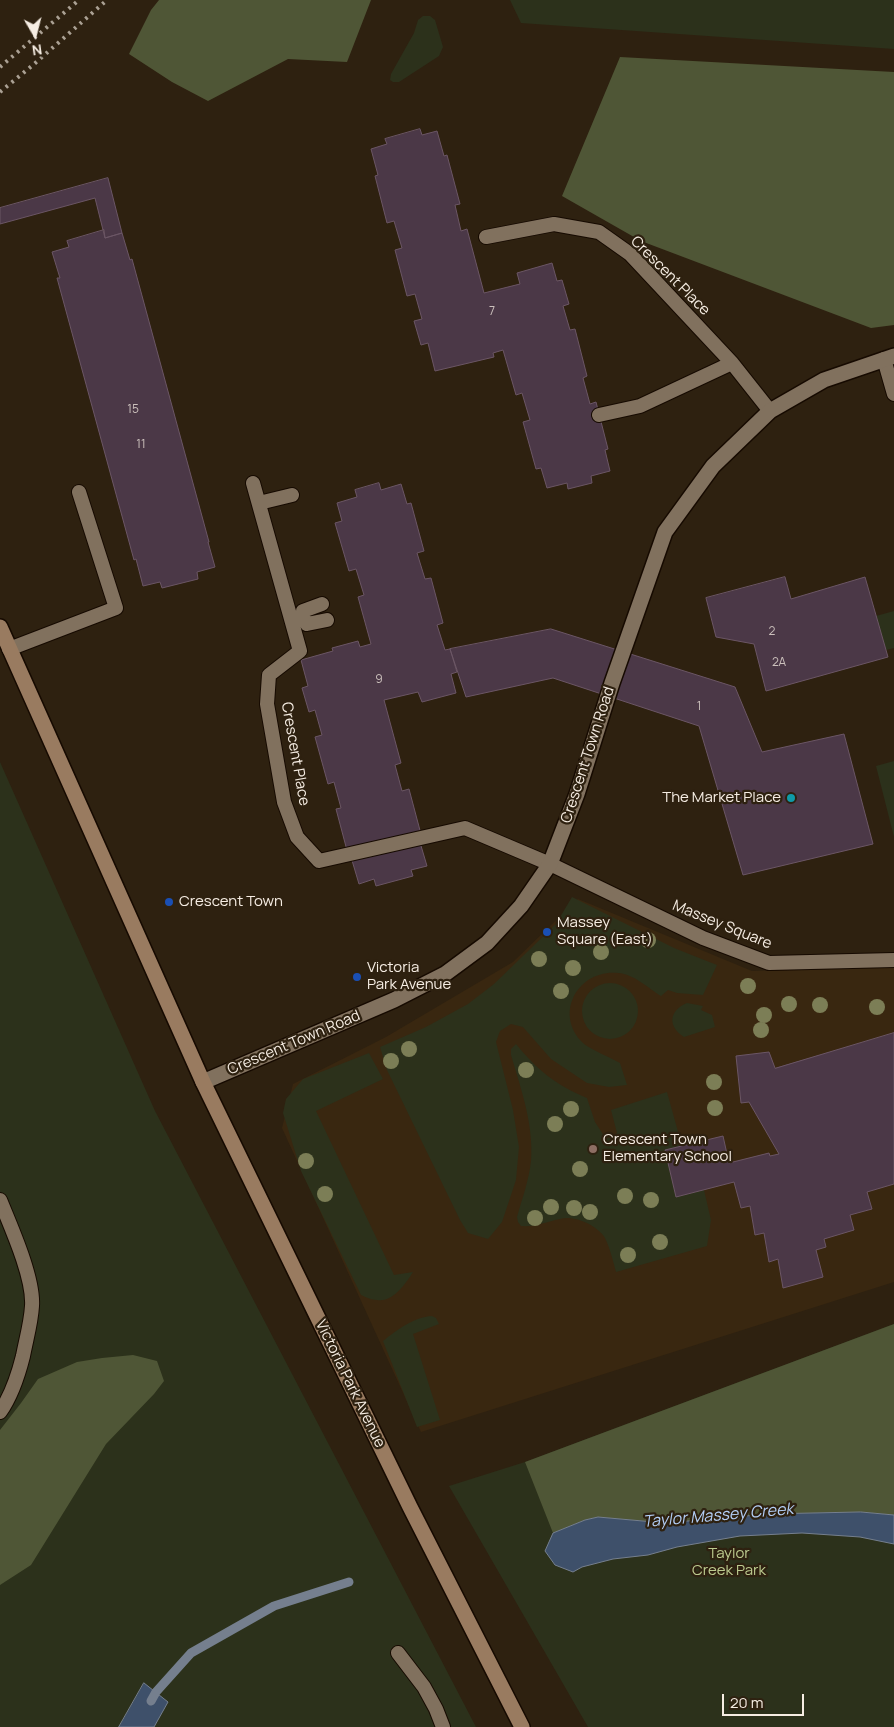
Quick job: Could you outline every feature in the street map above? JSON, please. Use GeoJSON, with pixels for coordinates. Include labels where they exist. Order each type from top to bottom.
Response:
{"type":"FeatureCollection","features":[{"type":"Feature","properties":{"kind":"main road","name":"Victoria Park Avenue"},"geometry":{"type":"LineString","coordinates":[[0,627],[203,1082],[410,1507],[522,1727]]}},
{"type":"Feature","properties":{"kind":"street","name":"Crescent Town Road"},"geometry":{"type":"LineString","coordinates":[[203,1082],[394,1000],[445,974],[487,943],[521,906],[550,864],[577,794],[615,674],[665,532],[713,466],[770,411],[824,380],[889,358]]}},
{"type":"Feature","properties":{"kind":"lane","name":"Crescent Place"},"geometry":{"type":"LineString","coordinates":[[486,237],[554,224],[599,232],[630,254],[732,363],[770,411]]}},
{"type":"Feature","properties":{"kind":"lane"},"geometry":{"type":"LineString","coordinates":[[889,358],[894,394]]}},
{"type":"Feature","properties":{"kind":"lane"},"geometry":{"type":"LineString","coordinates":[[599,415],[640,406],[732,363]]}},
{"type":"Feature","properties":{"kind":"lane","name":"Crescent Place"},"geometry":{"type":"LineString","coordinates":[[254,483],[259,504],[297,619],[300,651],[269,675],[268,704],[284,802],[298,837],[318,860],[465,828],[550,864]]}},
{"type":"Feature","properties":{"kind":"lane"},"geometry":{"type":"LineString","coordinates":[[9,649],[116,608],[79,492]]}},
{"type":"Feature","properties":{"kind":"lane"},"geometry":{"type":"LineString","coordinates":[[259,504],[292,495]]}},
{"type":"Feature","properties":{"kind":"lane"},"geometry":{"type":"LineString","coordinates":[[322,604],[303,610],[297,619],[307,624],[327,620]]}},
{"type":"Feature","properties":{"kind":"lane","name":"Massey Square"},"geometry":{"type":"LineString","coordinates":[[550,864],[703,938],[769,963],[894,960]]}},
{"type":"Feature","properties":{"kind":"lane"},"geometry":{"type":"LineString","coordinates":[[0,1200],[16,1240],[30,1285],[32,1305],[19,1372],[8,1401],[0,1412]]}},
{"type":"Feature","properties":{"kind":"lane"},"geometry":{"type":"LineString","coordinates":[[398,1653],[424,1687],[442,1727]]}},
{"type":"Feature","properties":{"kind":"shaded area","name":"Crescent Town Elementary School"},"geometry":{"type":"Polygon","coordinates":[[[578,899],[752,971],[894,967],[894,1282],[421,1432],[282,1128],[293,1084],[386,1037],[513,962],[578,899]]]}},
{"type":"Feature","properties":{"kind":"green space"},"geometry":{"type":"Polygon","coordinates":[[[159,0],[371,0],[347,62],[288,59],[208,101],[172,82],[129,54],[151,10],[159,0]]]}},
{"type":"Feature","properties":{"kind":"green space"},"geometry":{"type":"Polygon","coordinates":[[[510,0],[894,0],[894,49],[521,23],[510,0]]]}},
{"type":"Feature","properties":{"kind":"green space"},"geometry":{"type":"Polygon","coordinates":[[[423,16],[430,16],[435,20],[443,47],[439,56],[399,82],[393,82],[390,80],[391,74],[414,33],[418,20],[423,16]]]}},
{"type":"Feature","properties":{"kind":"green space"},"geometry":{"type":"Polygon","coordinates":[[[620,57],[894,72],[894,325],[871,328],[641,241],[562,196],[620,57]]]}},
{"type":"Feature","properties":{"kind":"green space"},"geometry":{"type":"Polygon","coordinates":[[[894,611],[894,648],[886,650],[876,616],[894,611]]]}},
{"type":"Feature","properties":{"kind":"green space"},"geometry":{"type":"Polygon","coordinates":[[[894,761],[894,837],[876,766],[894,761]]]}},
{"type":"Feature","properties":{"kind":"green space"},"geometry":{"type":"Polygon","coordinates":[[[0,762],[155,1111],[476,1727],[0,1727],[0,762]]]}},
{"type":"Feature","properties":{"kind":"green space"},"geometry":{"type":"Polygon","coordinates":[[[572,897],[674,948],[717,965],[703,995],[677,993],[668,990],[661,996],[630,976],[618,973],[604,974],[591,978],[581,986],[574,996],[570,1007],[570,1019],[574,1032],[583,1043],[620,1063],[627,1085],[609,1087],[587,1083],[551,1059],[523,1027],[511,1024],[500,1031],[496,1042],[513,1110],[519,1147],[516,1180],[502,1222],[488,1239],[468,1233],[460,1220],[387,1070],[380,1047],[426,1027],[468,1004],[494,984],[556,924],[572,897]]]}},
{"type":"Feature","properties":{"kind":"green space"},"geometry":{"type":"Polygon","coordinates":[[[610,983],[621,985],[630,991],[636,1000],[638,1011],[636,1022],[630,1031],[621,1037],[610,1039],[599,1037],[590,1031],[584,1022],[582,1011],[584,1000],[590,991],[599,985],[610,983]]]}},
{"type":"Feature","properties":{"kind":"green space"},"geometry":{"type":"Polygon","coordinates":[[[687,1003],[703,1006],[701,1010],[712,1015],[715,1027],[684,1037],[679,1033],[673,1024],[673,1015],[676,1010],[687,1003]]]}},
{"type":"Feature","properties":{"kind":"green space"},"geometry":{"type":"Polygon","coordinates":[[[516,1044],[548,1076],[566,1088],[587,1098],[595,1122],[606,1139],[617,1133],[611,1110],[667,1092],[682,1146],[665,1150],[676,1197],[704,1190],[711,1220],[707,1246],[616,1272],[605,1238],[597,1229],[585,1222],[566,1218],[536,1225],[521,1226],[517,1217],[529,1175],[531,1134],[523,1094],[511,1055],[511,1049],[516,1044]]]}},
{"type":"Feature","properties":{"kind":"green space"},"geometry":{"type":"Polygon","coordinates":[[[369,1053],[383,1079],[316,1111],[394,1275],[413,1272],[394,1295],[383,1300],[373,1300],[361,1295],[301,1171],[283,1113],[286,1099],[303,1079],[369,1053]]]}},
{"type":"Feature","properties":{"kind":"green space"},"geometry":{"type":"Polygon","coordinates":[[[432,1316],[436,1318],[439,1324],[413,1334],[440,1420],[417,1427],[383,1341],[412,1321],[432,1316]]]}},
{"type":"Feature","properties":{"kind":"green space","name":"Taylor Creek Park"},"geometry":{"type":"Polygon","coordinates":[[[894,1324],[894,1727],[588,1727],[449,1486],[525,1462],[894,1324]]]}},
{"type":"Feature","properties":{"kind":"green space"},"geometry":{"type":"Polygon","coordinates":[[[894,1324],[894,1515],[861,1512],[768,1514],[665,1523],[598,1517],[585,1520],[553,1533],[525,1462],[894,1324]]]}},
{"type":"Feature","properties":{"kind":"green space"},"geometry":{"type":"Polygon","coordinates":[[[133,1355],[157,1361],[164,1381],[106,1444],[31,1565],[0,1585],[0,1430],[38,1379],[77,1362],[133,1355]]]}},
{"type":"Feature","properties":{"kind":"water"},"geometry":{"type":"Polygon","coordinates":[[[861,1512],[894,1515],[894,1544],[860,1537],[802,1533],[740,1536],[677,1547],[648,1555],[613,1559],[582,1567],[573,1572],[555,1565],[545,1551],[553,1533],[585,1520],[598,1517],[665,1523],[768,1514],[861,1512]]]}},
{"type":"Feature","properties":{"kind":"water"},"geometry":{"type":"Polygon","coordinates":[[[144,1683],[168,1702],[154,1727],[119,1727],[144,1683]]]}},
{"type":"Feature","properties":{"kind":"building"},"geometry":{"type":"Polygon","coordinates":[[[420,129],[422,135],[437,131],[444,156],[447,155],[460,204],[455,205],[461,231],[467,229],[484,293],[520,284],[517,273],[552,263],[557,281],[562,280],[569,304],[563,306],[570,330],[575,329],[587,376],[583,378],[590,404],[596,402],[608,449],[605,450],[610,471],[591,476],[592,483],[568,489],[567,483],[547,488],[541,468],[536,469],[523,422],[530,420],[522,393],[516,395],[503,350],[493,353],[494,357],[435,371],[428,343],[421,345],[414,321],[422,319],[415,294],[407,296],[395,250],[402,248],[394,221],[387,223],[375,176],[378,175],[371,149],[387,144],[385,139],[420,129]]]}},
{"type":"Feature","properties":{"kind":"building"},"geometry":{"type":"Polygon","coordinates":[[[108,178],[122,233],[105,238],[95,198],[0,224],[0,208],[108,178]]]}},
{"type":"Feature","properties":{"kind":"building"},"geometry":{"type":"Polygon","coordinates":[[[104,230],[105,238],[122,233],[130,260],[132,259],[215,567],[197,572],[198,579],[162,588],[160,582],[143,586],[136,559],[134,560],[57,278],[60,278],[52,252],[69,247],[67,241],[104,230]]]}},
{"type":"Feature","properties":{"kind":"building"},"geometry":{"type":"Polygon","coordinates":[[[379,483],[381,490],[401,484],[407,504],[411,503],[424,551],[417,553],[425,579],[431,578],[443,623],[437,625],[445,650],[450,649],[457,672],[451,674],[456,693],[422,702],[418,692],[384,700],[401,763],[395,765],[402,791],[409,789],[422,838],[419,839],[427,866],[411,870],[413,876],[376,886],[374,879],[359,884],[351,857],[349,858],[336,809],[341,808],[334,782],[328,784],[315,737],[322,735],[315,710],[309,712],[302,688],[308,686],[301,660],[333,651],[332,648],[358,641],[360,647],[371,644],[358,597],[364,595],[356,569],[349,571],[335,523],[342,521],[337,503],[357,497],[355,490],[379,483]]]}},
{"type":"Feature","properties":{"kind":"building"},"geometry":{"type":"Polygon","coordinates":[[[785,577],[791,599],[865,577],[888,657],[766,691],[754,644],[716,637],[706,598],[785,577]]]}},
{"type":"Feature","properties":{"kind":"building","name":"The Market Place"},"geometry":{"type":"Polygon","coordinates":[[[551,629],[735,687],[762,752],[844,734],[873,844],[743,875],[699,726],[553,678],[466,697],[450,649],[551,629]]]}},
{"type":"Feature","properties":{"kind":"building"},"geometry":{"type":"Polygon","coordinates":[[[894,1033],[894,1184],[867,1192],[872,1209],[850,1215],[854,1230],[824,1239],[826,1247],[816,1250],[823,1277],[783,1288],[778,1259],[769,1262],[764,1233],[755,1235],[750,1206],[741,1208],[734,1182],[676,1197],[665,1150],[723,1136],[729,1163],[769,1153],[770,1156],[779,1154],[749,1102],[741,1103],[736,1056],[769,1052],[775,1068],[894,1033]]]}},
{"type":"Feature","properties":{"kind":"waterway","name":"Taylor Massey Creek"},"geometry":{"type":"LineString","coordinates":[[151,1701],[156,1692],[191,1653],[274,1606],[349,1582]]}},
{"type":"Feature","properties":{"kind":"railway"},"geometry":{"type":"LineString","coordinates":[[0,67],[79,0]]}},
{"type":"Feature","properties":{"kind":"railway"},"geometry":{"type":"LineString","coordinates":[[0,92],[107,0]]}},
{"type":"Feature","properties":{"kind":"place","name":"The Market Place"},"geometry":{"type":"Point","coordinates":[791,798]}},
{"type":"Feature","properties":{"kind":"place","name":"Crescent Town"},"geometry":{"type":"Point","coordinates":[169,902]}},
{"type":"Feature","properties":{"kind":"place","name":"Massey Square (East)"},"geometry":{"type":"Point","coordinates":[547,932]}},
{"type":"Feature","properties":{"kind":"place","name":"Victoria Park Avenue"},"geometry":{"type":"Point","coordinates":[357,977]}},
{"type":"Feature","properties":{"kind":"place","name":"Crescent Town Elementary School"},"geometry":{"type":"Point","coordinates":[593,1149]}}]}
